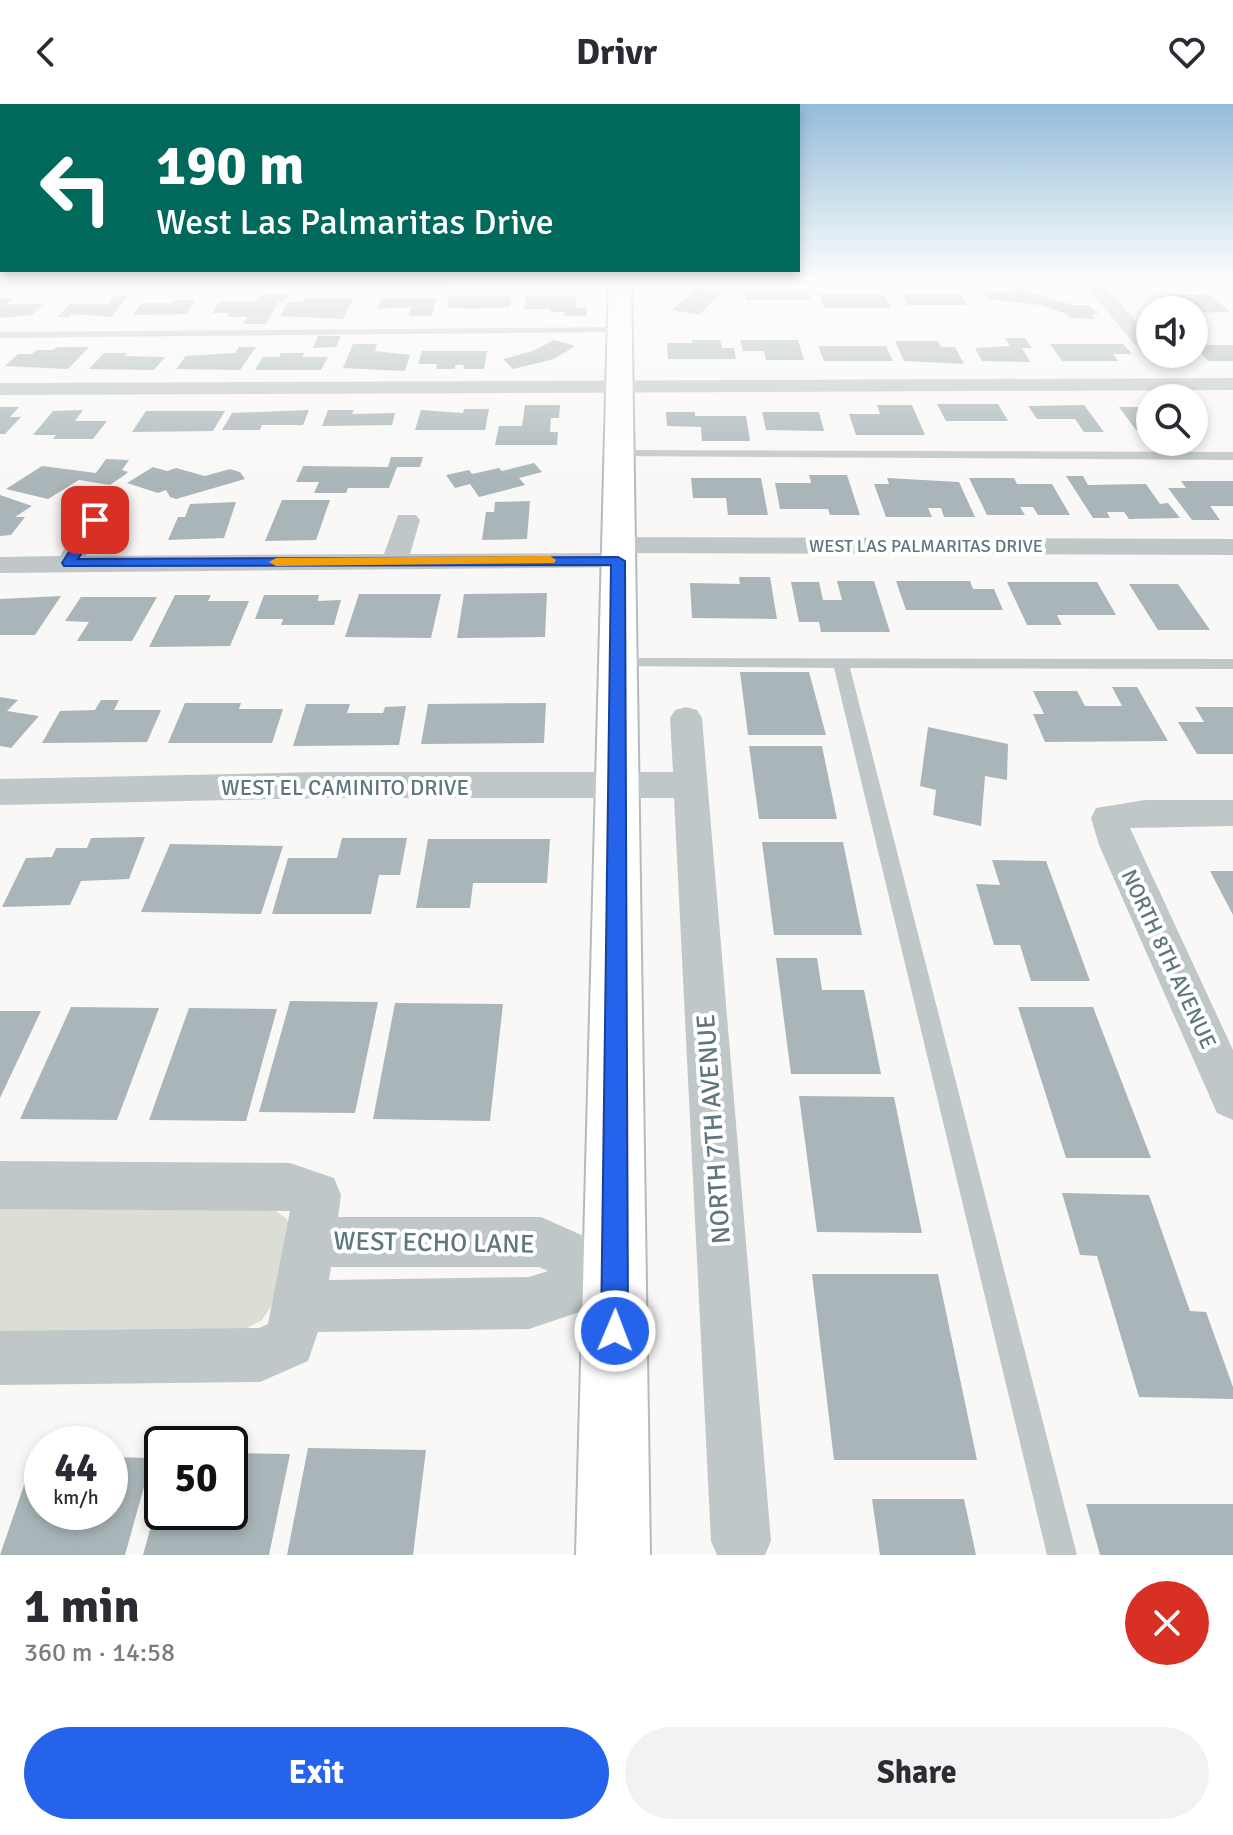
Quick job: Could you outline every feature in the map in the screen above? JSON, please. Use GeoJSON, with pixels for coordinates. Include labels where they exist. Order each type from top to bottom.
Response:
{"type":"FeatureCollection","features":[{"type":"Feature","properties":{"kind":"main road"},"geometry":{"type":"LineString","coordinates":[[613,1555],[618,346]]}},
{"type":"Feature","properties":{"kind":"street"},"geometry":{"type":"LineString","coordinates":[[1166,368],[1179,384]]}},
{"type":"Feature","properties":{"kind":"street"},"geometry":{"type":"LineString","coordinates":[[0,389],[1136,384]]}},
{"type":"Feature","properties":{"kind":"street"},"geometry":{"type":"LineString","coordinates":[[1208,384],[1233,384]]}},
{"type":"Feature","properties":{"kind":"street"},"geometry":{"type":"LineString","coordinates":[[69,563],[95,520]]}},
{"type":"Feature","properties":{"kind":"street"},"geometry":{"type":"LineString","coordinates":[[395,561],[407,520]]}},
{"type":"Feature","properties":{"kind":"street","name":"WEST LAS PALMARITAS DRIVE"},"geometry":{"type":"LineString","coordinates":[[0,565],[395,561],[618,553],[1233,547]]}},
{"type":"Feature","properties":{"kind":"street","name":"NORTH 7TH AVENUE"},"geometry":{"type":"LineString","coordinates":[[686,718],[741,1541]]}},
{"type":"Feature","properties":{"kind":"street","name":"WEST EL CAMINITO DRIVE"},"geometry":{"type":"LineString","coordinates":[[0,792],[322,785],[690,785]]}},
{"type":"Feature","properties":{"kind":"street","name":"NORTH 8TH AVENUE"},"geometry":{"type":"LineString","coordinates":[[1233,813],[1145,813],[1109,818],[1117,845],[1233,1098]]}},
{"type":"Feature","properties":{"kind":"street","name":"WEST ECHO LANE"},"geometry":{"type":"LineString","coordinates":[[0,1185],[290,1187],[317,1195],[299,1306],[289,1342],[260,1355],[0,1358]]}},
{"type":"Feature","properties":{"kind":"street","name":"WEST ECHO LANE"},"geometry":{"type":"LineString","coordinates":[[309,1242],[541,1242],[615,1276]]}},
{"type":"Feature","properties":{"kind":"street"},"geometry":{"type":"LineString","coordinates":[[299,1306],[529,1303],[615,1276]]}},
{"type":"Feature","properties":{"kind":"lane"},"geometry":{"type":"LineString","coordinates":[[617,454],[1233,456]]}},
{"type":"Feature","properties":{"kind":"lane"},"geometry":{"type":"LineString","coordinates":[[619,663],[1233,664]]}},
{"type":"Feature","properties":{"kind":"lane"},"geometry":{"type":"LineString","coordinates":[[841,664],[1062,1555]]}},
{"type":"Feature","properties":{"kind":"shaded area"},"geometry":{"type":"Polygon","coordinates":[[[0,1208],[271,1208],[287,1219],[294,1239],[282,1290],[262,1320],[240,1332],[0,1332],[0,1208]]]}},
{"type":"Feature","properties":{"kind":"building"},"geometry":{"type":"Polygon","coordinates":[[[314,346],[337,346],[336,347],[313,348],[314,346]]]}},
{"type":"Feature","properties":{"kind":"building"},"geometry":{"type":"Polygon","coordinates":[[[352,346],[377,346],[375,351],[410,355],[405,371],[343,368],[352,346]]]}},
{"type":"Feature","properties":{"kind":"building"},"geometry":{"type":"Polygon","coordinates":[[[543,346],[575,346],[554,359],[513,369],[503,359],[543,346]]]}},
{"type":"Feature","properties":{"kind":"building"},"geometry":{"type":"Polygon","coordinates":[[[667,346],[734,348],[736,359],[668,359],[667,346]]]}},
{"type":"Feature","properties":{"kind":"building"},"geometry":{"type":"Polygon","coordinates":[[[742,346],[800,346],[804,360],[766,360],[764,351],[743,351],[742,346]]]}},
{"type":"Feature","properties":{"kind":"building"},"geometry":{"type":"Polygon","coordinates":[[[818,346],[886,346],[893,361],[824,361],[818,346]]]}},
{"type":"Feature","properties":{"kind":"building"},"geometry":{"type":"Polygon","coordinates":[[[897,346],[940,346],[955,347],[964,364],[904,361],[897,346]]]}},
{"type":"Feature","properties":{"kind":"building"},"geometry":{"type":"Polygon","coordinates":[[[1030,346],[1032,348],[1022,348],[1030,362],[982,361],[975,348],[1030,346]]]}},
{"type":"Feature","properties":{"kind":"building"},"geometry":{"type":"Polygon","coordinates":[[[1051,346],[1125,346],[1132,354],[1113,354],[1118,361],[1062,361],[1051,346]]]}},
{"type":"Feature","properties":{"kind":"building"},"geometry":{"type":"Polygon","coordinates":[[[1208,346],[1233,346],[1233,361],[1208,361],[1208,346]]]}},
{"type":"Feature","properties":{"kind":"building"},"geometry":{"type":"Polygon","coordinates":[[[89,347],[68,369],[5,366],[18,354],[32,354],[37,350],[89,347]]]}},
{"type":"Feature","properties":{"kind":"building"},"geometry":{"type":"Polygon","coordinates":[[[239,347],[256,347],[240,370],[176,369],[186,356],[235,353],[239,347]]]}},
{"type":"Feature","properties":{"kind":"building"},"geometry":{"type":"Polygon","coordinates":[[[422,351],[487,351],[484,369],[463,369],[464,365],[455,365],[455,369],[436,369],[437,364],[418,364],[422,351]]]}},
{"type":"Feature","properties":{"kind":"building"},"geometry":{"type":"Polygon","coordinates":[[[104,353],[165,357],[154,370],[89,369],[104,353]]]}},
{"type":"Feature","properties":{"kind":"building"},"geometry":{"type":"Polygon","coordinates":[[[281,353],[328,357],[321,370],[255,370],[263,357],[279,357],[281,353]]]}},
{"type":"Feature","properties":{"kind":"building"},"geometry":{"type":"Polygon","coordinates":[[[937,404],[998,404],[1008,421],[946,421],[937,404]]]}},
{"type":"Feature","properties":{"kind":"building"},"geometry":{"type":"Polygon","coordinates":[[[525,405],[560,405],[559,418],[551,418],[550,432],[558,432],[557,445],[495,445],[499,426],[522,426],[525,405]]]}},
{"type":"Feature","properties":{"kind":"building"},"geometry":{"type":"Polygon","coordinates":[[[877,405],[912,405],[925,435],[856,435],[849,414],[880,414],[877,405]]]}},
{"type":"Feature","properties":{"kind":"building"},"geometry":{"type":"Polygon","coordinates":[[[1084,405],[1104,432],[1084,432],[1075,419],[1037,419],[1028,406],[1084,405]]]}},
{"type":"Feature","properties":{"kind":"building"},"geometry":{"type":"Polygon","coordinates":[[[0,407],[19,407],[10,417],[21,417],[5,434],[0,434],[0,407]]]}},
{"type":"Feature","properties":{"kind":"building"},"geometry":{"type":"Polygon","coordinates":[[[1119,407],[1136,407],[1136,430],[1119,407]]]}},
{"type":"Feature","properties":{"kind":"building"},"geometry":{"type":"Polygon","coordinates":[[[464,409],[489,409],[485,430],[415,430],[421,410],[463,413],[464,409]]]}},
{"type":"Feature","properties":{"kind":"building"},"geometry":{"type":"Polygon","coordinates":[[[83,410],[75,421],[107,421],[93,439],[53,439],[56,435],[33,435],[53,411],[83,410]]]}},
{"type":"Feature","properties":{"kind":"building"},"geometry":{"type":"Polygon","coordinates":[[[309,410],[303,425],[262,425],[260,430],[222,430],[232,413],[309,410]]]}},
{"type":"Feature","properties":{"kind":"building"},"geometry":{"type":"Polygon","coordinates":[[[328,410],[354,410],[352,414],[395,413],[392,425],[322,426],[328,410]]]}},
{"type":"Feature","properties":{"kind":"building"},"geometry":{"type":"Polygon","coordinates":[[[146,411],[225,411],[213,431],[132,432],[146,411]]]}},
{"type":"Feature","properties":{"kind":"building"},"geometry":{"type":"Polygon","coordinates":[[[666,412],[695,412],[695,416],[746,416],[750,441],[702,441],[701,427],[667,426],[666,412]]]}},
{"type":"Feature","properties":{"kind":"building"},"geometry":{"type":"Polygon","coordinates":[[[762,412],[819,412],[824,431],[766,430],[762,412]]]}},
{"type":"Feature","properties":{"kind":"building"},"geometry":{"type":"Polygon","coordinates":[[[391,457],[423,457],[420,467],[397,467],[389,488],[348,488],[346,493],[314,493],[319,482],[296,482],[303,466],[388,467],[391,457]]]}},
{"type":"Feature","properties":{"kind":"building"},"geometry":{"type":"Polygon","coordinates":[[[106,459],[129,460],[122,470],[128,472],[110,485],[79,480],[48,499],[6,489],[42,466],[96,473],[106,459]]]}},
{"type":"Feature","properties":{"kind":"building"},"geometry":{"type":"Polygon","coordinates":[[[534,463],[542,472],[519,478],[525,485],[479,497],[470,484],[455,488],[446,475],[469,470],[472,474],[499,468],[502,471],[534,463]]]}},
{"type":"Feature","properties":{"kind":"building"},"geometry":{"type":"Polygon","coordinates":[[[153,467],[167,471],[176,468],[205,476],[230,469],[240,472],[245,479],[176,499],[170,497],[166,490],[158,493],[127,483],[153,467]]]}},
{"type":"Feature","properties":{"kind":"building"},"geometry":{"type":"Polygon","coordinates":[[[809,475],[847,475],[860,515],[830,515],[828,509],[780,509],[775,483],[811,483],[809,475]]]}},
{"type":"Feature","properties":{"kind":"building"},"geometry":{"type":"Polygon","coordinates":[[[1066,476],[1083,476],[1088,485],[1146,484],[1160,504],[1168,503],[1180,518],[1129,519],[1124,512],[1107,512],[1110,518],[1093,518],[1066,476]]]}},
{"type":"Feature","properties":{"kind":"building"},"geometry":{"type":"Polygon","coordinates":[[[691,478],[761,478],[768,515],[728,515],[726,498],[693,498],[691,478]]]}},
{"type":"Feature","properties":{"kind":"building"},"geometry":{"type":"Polygon","coordinates":[[[887,478],[959,482],[975,517],[944,517],[941,508],[928,508],[932,517],[886,517],[874,484],[889,484],[887,478]]]}},
{"type":"Feature","properties":{"kind":"building"},"geometry":{"type":"Polygon","coordinates":[[[969,478],[1014,478],[1017,484],[1052,484],[1070,515],[1038,515],[1033,507],[1020,507],[1025,515],[987,515],[969,478]]]}},
{"type":"Feature","properties":{"kind":"building"},"geometry":{"type":"Polygon","coordinates":[[[1181,481],[1233,481],[1233,506],[1210,506],[1220,520],[1192,520],[1168,488],[1186,488],[1181,481]]]}},
{"type":"Feature","properties":{"kind":"building"},"geometry":{"type":"Polygon","coordinates":[[[0,495],[32,506],[15,517],[25,517],[11,535],[0,536],[0,495]]]}},
{"type":"Feature","properties":{"kind":"building"},"geometry":{"type":"Polygon","coordinates":[[[282,500],[330,500],[316,540],[265,541],[282,500]]]}},
{"type":"Feature","properties":{"kind":"building"},"geometry":{"type":"Polygon","coordinates":[[[530,501],[527,539],[482,540],[486,512],[494,512],[495,502],[530,501]]]}},
{"type":"Feature","properties":{"kind":"building"},"geometry":{"type":"Polygon","coordinates":[[[236,502],[224,538],[168,540],[178,517],[185,517],[190,504],[236,502]]]}},
{"type":"Feature","properties":{"kind":"building"},"geometry":{"type":"Polygon","coordinates":[[[739,577],[770,577],[777,619],[692,618],[690,583],[740,584],[739,577]]]}},
{"type":"Feature","properties":{"kind":"building"},"geometry":{"type":"Polygon","coordinates":[[[837,581],[874,581],[890,632],[821,632],[819,622],[799,622],[791,582],[819,582],[823,600],[842,600],[837,581]]]}},
{"type":"Feature","properties":{"kind":"building"},"geometry":{"type":"Polygon","coordinates":[[[896,581],[970,581],[973,589],[994,589],[1003,610],[906,610],[896,581]]]}},
{"type":"Feature","properties":{"kind":"building"},"geometry":{"type":"Polygon","coordinates":[[[1007,582],[1097,582],[1116,615],[1057,615],[1062,625],[1027,625],[1007,582]]]}},
{"type":"Feature","properties":{"kind":"building"},"geometry":{"type":"Polygon","coordinates":[[[1129,584],[1178,584],[1210,630],[1158,630],[1129,584]]]}},
{"type":"Feature","properties":{"kind":"building"},"geometry":{"type":"Polygon","coordinates":[[[547,593],[545,637],[457,638],[464,594],[547,593]]]}},
{"type":"Feature","properties":{"kind":"building"},"geometry":{"type":"Polygon","coordinates":[[[359,594],[441,594],[431,638],[345,637],[359,594]]]}},
{"type":"Feature","properties":{"kind":"building"},"geometry":{"type":"Polygon","coordinates":[[[175,595],[211,595],[208,601],[249,601],[230,646],[149,647],[175,595]]]}},
{"type":"Feature","properties":{"kind":"building"},"geometry":{"type":"Polygon","coordinates":[[[264,595],[319,595],[318,601],[341,600],[334,625],[281,625],[283,619],[255,619],[264,595]]]}},
{"type":"Feature","properties":{"kind":"building"},"geometry":{"type":"Polygon","coordinates":[[[61,596],[35,635],[0,635],[0,599],[61,596]]]}},
{"type":"Feature","properties":{"kind":"building"},"geometry":{"type":"Polygon","coordinates":[[[81,597],[157,597],[132,641],[77,641],[89,622],[65,621],[81,597]]]}},
{"type":"Feature","properties":{"kind":"building"},"geometry":{"type":"Polygon","coordinates":[[[740,672],[809,672],[826,735],[748,735],[740,672]]]}},
{"type":"Feature","properties":{"kind":"building"},"geometry":{"type":"Polygon","coordinates":[[[1112,687],[1137,687],[1168,741],[1045,742],[1033,714],[1044,714],[1033,691],[1077,691],[1085,706],[1122,706],[1112,687]]]}},
{"type":"Feature","properties":{"kind":"building"},"geometry":{"type":"Polygon","coordinates":[[[0,697],[18,700],[7,711],[39,716],[11,748],[0,746],[0,697]]]}},
{"type":"Feature","properties":{"kind":"building"},"geometry":{"type":"Polygon","coordinates":[[[101,700],[119,700],[114,710],[161,710],[147,742],[42,743],[60,711],[95,710],[101,700]]]}},
{"type":"Feature","properties":{"kind":"building"},"geometry":{"type":"Polygon","coordinates":[[[185,703],[241,703],[239,709],[283,709],[272,743],[168,743],[185,703]]]}},
{"type":"Feature","properties":{"kind":"building"},"geometry":{"type":"Polygon","coordinates":[[[546,703],[544,743],[421,744],[428,704],[546,703]]]}},
{"type":"Feature","properties":{"kind":"building"},"geometry":{"type":"Polygon","coordinates":[[[306,704],[350,704],[347,713],[383,713],[385,707],[406,706],[399,745],[293,746],[306,704]]]}},
{"type":"Feature","properties":{"kind":"building"},"geometry":{"type":"Polygon","coordinates":[[[1195,707],[1233,707],[1233,754],[1197,754],[1178,722],[1204,722],[1195,707]]]}},
{"type":"Feature","properties":{"kind":"building"},"geometry":{"type":"Polygon","coordinates":[[[928,727],[1008,744],[1007,780],[985,776],[981,826],[933,815],[936,790],[920,786],[928,727]]]}},
{"type":"Feature","properties":{"kind":"building"},"geometry":{"type":"Polygon","coordinates":[[[749,746],[822,746],[837,819],[759,819],[749,746]]]}},
{"type":"Feature","properties":{"kind":"building"},"geometry":{"type":"Polygon","coordinates":[[[145,837],[129,879],[81,881],[70,905],[2,907],[26,858],[52,857],[56,848],[87,848],[91,838],[145,837]]]}},
{"type":"Feature","properties":{"kind":"building"},"geometry":{"type":"Polygon","coordinates":[[[342,838],[407,838],[400,875],[379,875],[371,914],[272,914],[288,858],[337,858],[342,838]]]}},
{"type":"Feature","properties":{"kind":"building"},"geometry":{"type":"Polygon","coordinates":[[[428,839],[550,839],[547,883],[473,883],[470,908],[416,908],[428,839]]]}},
{"type":"Feature","properties":{"kind":"building"},"geometry":{"type":"Polygon","coordinates":[[[762,842],[843,842],[862,935],[774,935],[762,842]]]}},
{"type":"Feature","properties":{"kind":"building"},"geometry":{"type":"Polygon","coordinates":[[[170,844],[283,846],[261,914],[141,912],[170,844]]]}},
{"type":"Feature","properties":{"kind":"building"},"geometry":{"type":"Polygon","coordinates":[[[992,860],[1046,861],[1090,981],[1031,981],[1020,945],[994,945],[976,884],[1000,885],[992,860]]]}},
{"type":"Feature","properties":{"kind":"building"},"geometry":{"type":"Polygon","coordinates":[[[1210,871],[1233,871],[1233,915],[1210,871]]]}},
{"type":"Feature","properties":{"kind":"building"},"geometry":{"type":"Polygon","coordinates":[[[776,958],[817,958],[822,990],[864,990],[881,1074],[791,1074],[776,958]]]}},
{"type":"Feature","properties":{"kind":"building"},"geometry":{"type":"Polygon","coordinates":[[[290,1001],[378,1002],[355,1113],[259,1112],[290,1001]]]}},
{"type":"Feature","properties":{"kind":"building"},"geometry":{"type":"Polygon","coordinates":[[[395,1003],[503,1004],[490,1121],[373,1119],[395,1003]]]}},
{"type":"Feature","properties":{"kind":"building"},"geometry":{"type":"Polygon","coordinates":[[[71,1007],[159,1008],[117,1120],[20,1119],[71,1007]]]}},
{"type":"Feature","properties":{"kind":"building"},"geometry":{"type":"Polygon","coordinates":[[[1018,1007],[1093,1007],[1151,1158],[1066,1158],[1018,1007]]]}},
{"type":"Feature","properties":{"kind":"building"},"geometry":{"type":"Polygon","coordinates":[[[189,1008],[277,1009],[246,1121],[149,1120],[189,1008]]]}},
{"type":"Feature","properties":{"kind":"building"},"geometry":{"type":"Polygon","coordinates":[[[0,1011],[41,1011],[0,1098],[0,1011]]]}},
{"type":"Feature","properties":{"kind":"building"},"geometry":{"type":"Polygon","coordinates":[[[799,1096],[894,1097],[922,1233],[817,1232],[799,1096]]]}},
{"type":"Feature","properties":{"kind":"building"},"geometry":{"type":"Polygon","coordinates":[[[1062,1193],[1149,1195],[1190,1311],[1206,1312],[1233,1387],[1233,1399],[1139,1397],[1097,1256],[1080,1255],[1062,1193]]]}},
{"type":"Feature","properties":{"kind":"building"},"geometry":{"type":"Polygon","coordinates":[[[812,1274],[938,1274],[977,1460],[834,1460],[812,1274]]]}},
{"type":"Feature","properties":{"kind":"building"},"geometry":{"type":"Polygon","coordinates":[[[308,1448],[426,1450],[413,1555],[287,1555],[308,1448]]]}},
{"type":"Feature","properties":{"kind":"building"},"geometry":{"type":"Polygon","coordinates":[[[248,1453],[290,1454],[269,1555],[143,1555],[150,1530],[248,1530],[248,1453]]]}},
{"type":"Feature","properties":{"kind":"building"},"geometry":{"type":"Polygon","coordinates":[[[128,1457],[144,1458],[144,1487],[125,1555],[0,1555],[24,1485],[24,1530],[128,1530],[128,1457]]]}},
{"type":"Feature","properties":{"kind":"building"},"geometry":{"type":"Polygon","coordinates":[[[872,1499],[964,1499],[976,1555],[880,1555],[872,1499]]]}},
{"type":"Feature","properties":{"kind":"building"},"geometry":{"type":"Polygon","coordinates":[[[1086,1504],[1233,1504],[1233,1555],[1100,1555],[1086,1504]]]}},
{"type":"Feature","properties":{"kind":"slow traffic"},"geometry":{"type":"LineString","coordinates":[[276,562],[550,560]]}},
{"type":"Feature","properties":{"kind":"route"},"geometry":{"type":"LineString","coordinates":[[95,520],[69,563],[618,561],[615,1331]]}}]}
